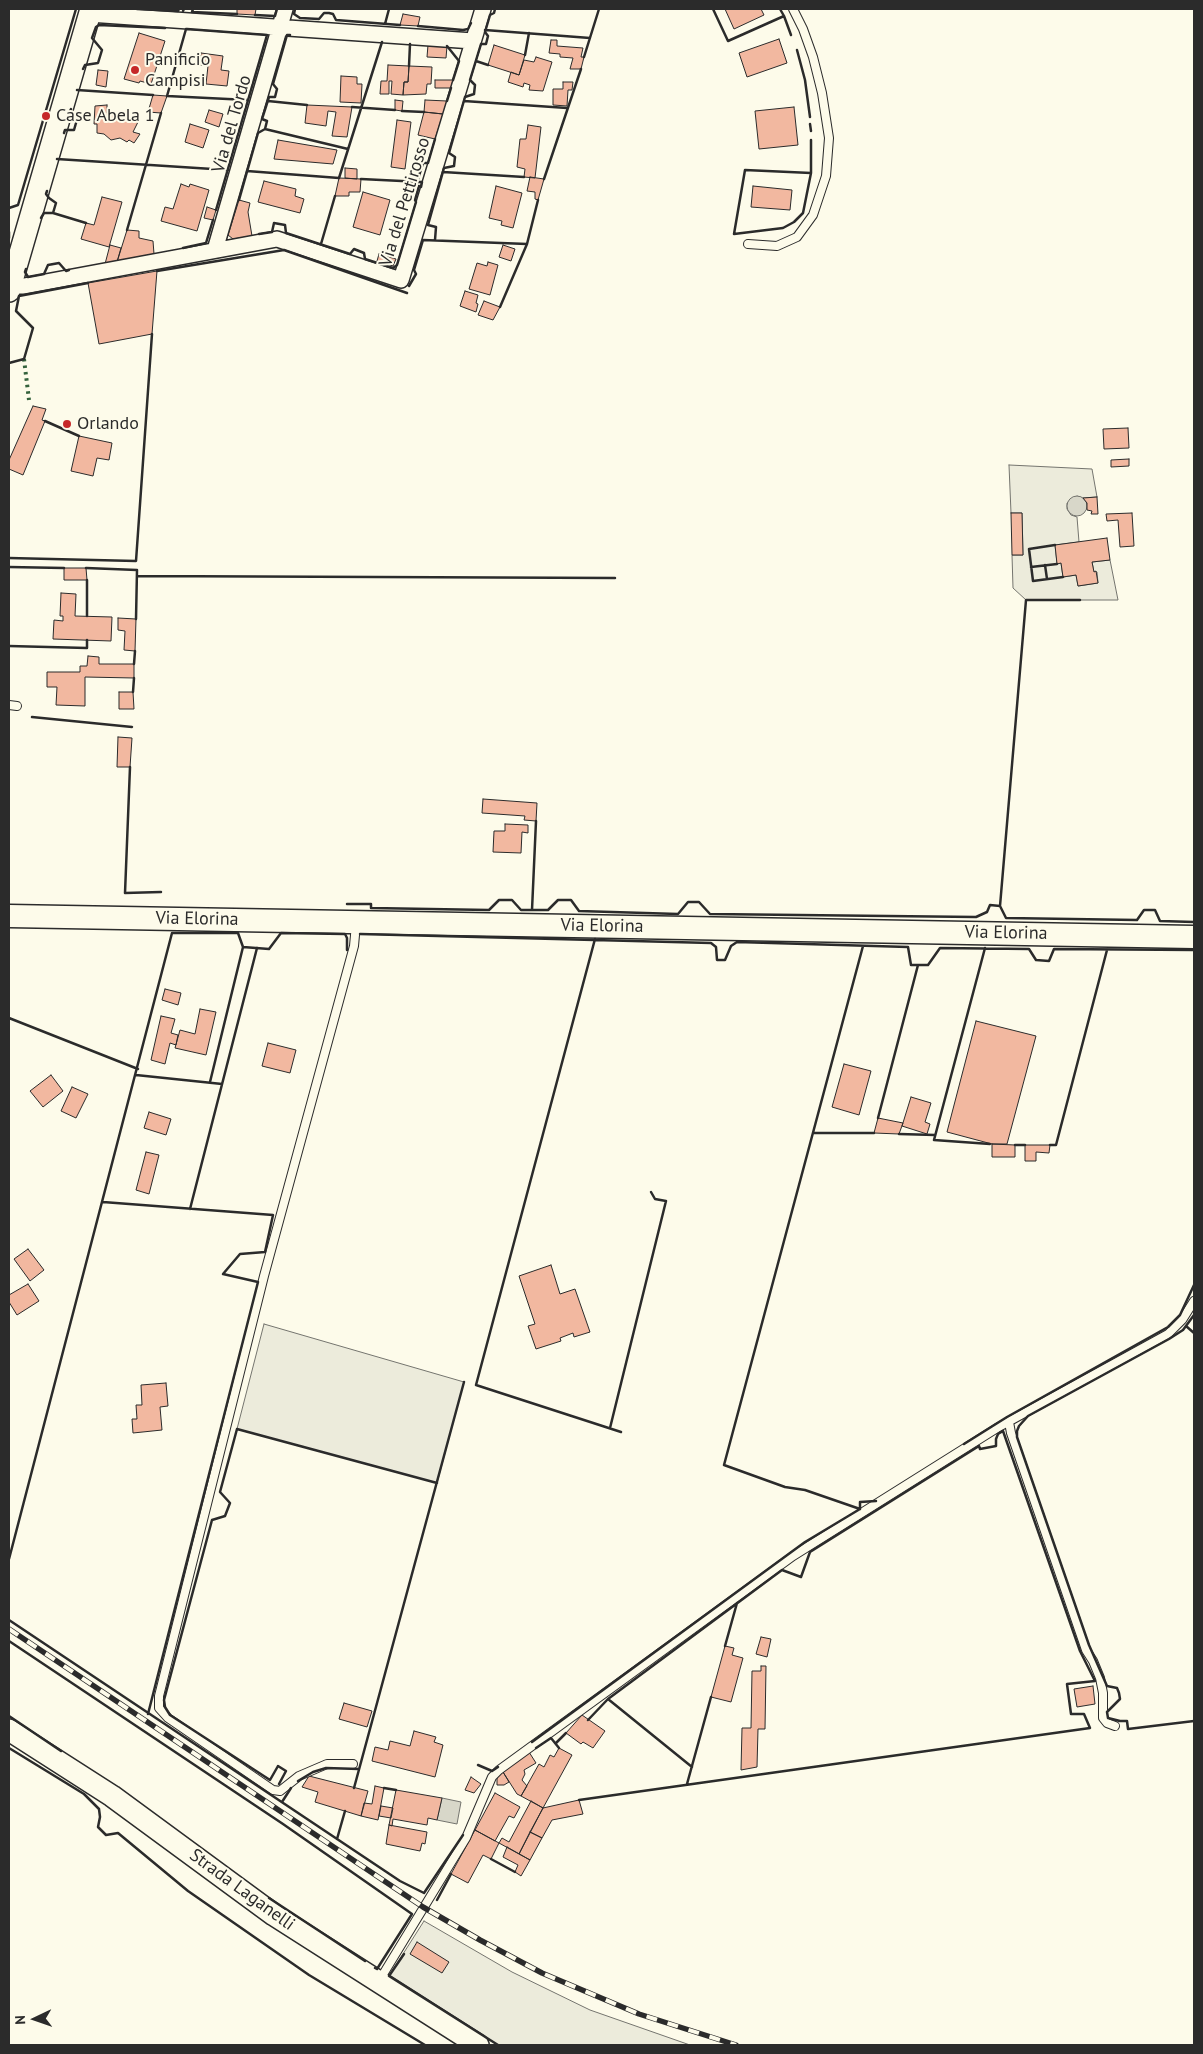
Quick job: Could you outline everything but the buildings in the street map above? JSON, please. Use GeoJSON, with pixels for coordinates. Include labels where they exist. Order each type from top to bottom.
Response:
{"type":"FeatureCollection","features":[{"type":"Feature","properties":{"kind":"main road","name":"Via Elorina"},"geometry":{"type":"LineString","coordinates":[[9,916],[1194,937]]}},
{"type":"Feature","properties":{"kind":"street","name":"Via del Tordo"},"geometry":{"type":"LineString","coordinates":[[215,250],[285,9]]}},
{"type":"Feature","properties":{"kind":"street","name":"Via del Pettirosso"},"geometry":{"type":"LineString","coordinates":[[9,288],[277,239],[401,280],[483,9]]}},
{"type":"Feature","properties":{"kind":"street"},"geometry":{"type":"LineString","coordinates":[[9,288],[90,12],[280,28],[473,41]]}},
{"type":"Feature","properties":{"kind":"street","name":"Strada Laganelli"},"geometry":{"type":"LineString","coordinates":[[9,1730],[112,1796],[274,1915],[478,2045]]}},
{"type":"Feature","properties":{"kind":"lane"},"geometry":{"type":"LineString","coordinates":[[748,244],[777,246],[797,237],[813,215],[826,176],[829,138],[822,93],[813,57],[803,29],[793,9]]}},
{"type":"Feature","properties":{"kind":"lane"},"geometry":{"type":"LineString","coordinates":[[353,1764],[327,1764],[299,1776],[280,1791],[273,1790],[168,1718],[160,1708],[159,1696],[264,1276],[354,946],[356,922]]}},
{"type":"Feature","properties":{"kind":"lane"},"geometry":{"type":"LineString","coordinates":[[378,1982],[466,1838],[492,1777],[498,1770],[793,1556],[1008,1422],[1168,1334],[1182,1320],[1194,1301]]}},
{"type":"Feature","properties":{"kind":"lane"},"geometry":{"type":"LineString","coordinates":[[1008,1422],[1086,1650],[1100,1678],[1103,1693],[1103,1718],[1107,1723],[1115,1726]]}},
{"type":"Feature","properties":{"kind":"shaded area"},"geometry":{"type":"Polygon","coordinates":[[[1009,465],[1092,469],[1097,497],[1083,498],[1077,496],[1067,503],[1067,509],[1071,515],[1077,517],[1079,542],[1055,545],[1057,563],[1061,563],[1063,577],[1076,575],[1078,586],[1098,583],[1097,572],[1094,572],[1092,562],[1110,560],[1118,600],[1026,600],[1013,588],[1012,555],[1023,555],[1022,513],[1011,513],[1009,465]]]}},
{"type":"Feature","properties":{"kind":"shaded area"},"geometry":{"type":"Polygon","coordinates":[[[1077,496],[1084,499],[1087,506],[1084,513],[1077,516],[1070,513],[1067,506],[1070,499],[1077,496]]]}},
{"type":"Feature","properties":{"kind":"shaded area"},"geometry":{"type":"Polygon","coordinates":[[[264,1324],[464,1382],[437,1483],[237,1429],[264,1324]]]}},
{"type":"Feature","properties":{"kind":"shaded area"},"geometry":{"type":"Polygon","coordinates":[[[442,1798],[461,1802],[457,1824],[437,1820],[442,1798]]]}},
{"type":"Feature","properties":{"kind":"shaded area"},"geometry":{"type":"Polygon","coordinates":[[[424,1921],[512,1972],[590,2010],[690,2045],[498,2045],[389,1976],[424,1921]]]}},
{"type":"Feature","properties":{"kind":"railway"},"geometry":{"type":"LineString","coordinates":[[9,1629],[423,1907],[480,1940],[542,1973],[639,2014],[736,2045]]}},
{"type":"Feature","properties":{"kind":"hedge"},"geometry":{"type":"LineString","coordinates":[[24,359],[29,400]]}},
{"type":"Feature","properties":{"kind":"wall"},"geometry":{"type":"LineString","coordinates":[[9,208],[18,205],[76,9]]}},
{"type":"Feature","properties":{"kind":"wall"},"geometry":{"type":"LineString","coordinates":[[137,9],[178,11],[179,9]]}},
{"type":"Feature","properties":{"kind":"wall"},"geometry":{"type":"LineString","coordinates":[[193,9],[192,12],[237,14]]}},
{"type":"Feature","properties":{"kind":"wall"},"geometry":{"type":"LineString","coordinates":[[255,15],[275,16],[277,9]]}},
{"type":"Feature","properties":{"kind":"wall"},"geometry":{"type":"LineString","coordinates":[[295,9],[294,14],[300,18],[319,19],[324,13],[329,13],[333,14],[336,20],[400,25]]}},
{"type":"Feature","properties":{"kind":"wall"},"geometry":{"type":"LineString","coordinates":[[385,24],[389,9]]}},
{"type":"Feature","properties":{"kind":"wall"},"geometry":{"type":"LineString","coordinates":[[435,240],[436,227],[428,225],[444,168],[454,166],[455,157],[449,153],[465,97],[474,94],[475,85],[470,80],[481,44],[486,44],[488,36],[485,32],[490,15],[494,13],[495,9]]}},
{"type":"Feature","properties":{"kind":"wall"},"geometry":{"type":"LineString","coordinates":[[584,57],[599,9]]}},
{"type":"Feature","properties":{"kind":"wall"},"geometry":{"type":"LineString","coordinates":[[713,9],[728,41],[784,16],[780,9]]}},
{"type":"Feature","properties":{"kind":"wall"},"geometry":{"type":"LineString","coordinates":[[784,16],[791,35]]}},
{"type":"Feature","properties":{"kind":"wall"},"geometry":{"type":"LineString","coordinates":[[418,26],[463,30],[468,29],[471,23]]}},
{"type":"Feature","properties":{"kind":"wall"},"geometry":{"type":"LineString","coordinates":[[83,69],[85,65],[98,63],[102,50],[92,38],[96,27],[99,25],[165,28]]}},
{"type":"Feature","properties":{"kind":"wall"},"geometry":{"type":"LineString","coordinates":[[186,29],[167,96],[248,100]]}},
{"type":"Feature","properties":{"kind":"wall"},"geometry":{"type":"LineString","coordinates":[[187,29],[267,35],[216,210]]}},
{"type":"Feature","properties":{"kind":"wall"},"geometry":{"type":"LineString","coordinates":[[485,30],[590,38]]}},
{"type":"Feature","properties":{"kind":"wall"},"geometry":{"type":"LineString","coordinates":[[525,55],[529,33]]}},
{"type":"Feature","properties":{"kind":"wall"},"geometry":{"type":"LineString","coordinates":[[239,200],[258,133],[265,129],[267,121],[262,119],[269,97],[275,97],[277,89],[273,84],[287,35],[290,35]]}},
{"type":"Feature","properties":{"kind":"wall"},"geometry":{"type":"LineString","coordinates":[[247,171],[339,178],[382,42]]}},
{"type":"Feature","properties":{"kind":"wall"},"geometry":{"type":"LineString","coordinates":[[409,66],[410,44]]}},
{"type":"Feature","properties":{"kind":"wall"},"geometry":{"type":"LineString","coordinates":[[447,46],[459,61],[453,80]]}},
{"type":"Feature","properties":{"kind":"wall"},"geometry":{"type":"LineString","coordinates":[[797,50],[805,80],[810,117]]}},
{"type":"Feature","properties":{"kind":"wall"},"geometry":{"type":"LineString","coordinates":[[476,61],[488,65]]}},
{"type":"Feature","properties":{"kind":"wall"},"geometry":{"type":"LineString","coordinates":[[544,179],[581,69]]}},
{"type":"Feature","properties":{"kind":"wall"},"geometry":{"type":"LineString","coordinates":[[447,101],[451,88]]}},
{"type":"Feature","properties":{"kind":"wall"},"geometry":{"type":"LineString","coordinates":[[77,90],[153,95]]}},
{"type":"Feature","properties":{"kind":"wall"},"geometry":{"type":"LineString","coordinates":[[268,101],[307,105]]}},
{"type":"Feature","properties":{"kind":"wall"},"geometry":{"type":"LineString","coordinates":[[464,101],[567,108]]}},
{"type":"Feature","properties":{"kind":"wall"},"geometry":{"type":"LineString","coordinates":[[352,107],[395,110]]}},
{"type":"Feature","properties":{"kind":"wall"},"geometry":{"type":"LineString","coordinates":[[64,133],[65,130],[74,130],[78,116],[70,111],[71,109]]}},
{"type":"Feature","properties":{"kind":"wall"},"geometry":{"type":"LineString","coordinates":[[402,111],[424,112]]}},
{"type":"Feature","properties":{"kind":"wall"},"geometry":{"type":"LineString","coordinates":[[127,230],[161,113]]}},
{"type":"Feature","properties":{"kind":"wall"},"geometry":{"type":"LineString","coordinates":[[810,124],[811,131]]}},
{"type":"Feature","properties":{"kind":"wall"},"geometry":{"type":"LineString","coordinates":[[265,129],[348,149]]}},
{"type":"Feature","properties":{"kind":"wall"},"geometry":{"type":"LineString","coordinates":[[417,182],[423,163],[428,163],[435,139]]}},
{"type":"Feature","properties":{"kind":"wall"},"geometry":{"type":"LineString","coordinates":[[811,140],[811,173],[803,213],[794,222],[783,228],[734,234],[745,170],[811,173]]}},
{"type":"Feature","properties":{"kind":"wall"},"geometry":{"type":"LineString","coordinates":[[57,159],[228,170]]}},
{"type":"Feature","properties":{"kind":"wall"},"geometry":{"type":"LineString","coordinates":[[443,172],[524,177]]}},
{"type":"Feature","properties":{"kind":"wall"},"geometry":{"type":"LineString","coordinates":[[259,234],[272,232],[274,223],[285,225],[286,233],[350,254],[354,249],[364,253],[365,259],[393,268],[397,265],[419,186],[421,187],[422,182],[361,179]]}},
{"type":"Feature","properties":{"kind":"wall"},"geometry":{"type":"LineString","coordinates":[[41,218],[44,213],[53,213],[56,203],[49,198],[46,194],[47,191]]}},
{"type":"Feature","properties":{"kind":"wall"},"geometry":{"type":"LineString","coordinates":[[321,244],[335,196]]}},
{"type":"Feature","properties":{"kind":"wall"},"geometry":{"type":"LineString","coordinates":[[500,307],[527,244],[538,200]]}},
{"type":"Feature","properties":{"kind":"wall"},"geometry":{"type":"LineString","coordinates":[[53,213],[86,223]]}},
{"type":"Feature","properties":{"kind":"wall"},"geometry":{"type":"LineString","coordinates":[[183,248],[206,243],[213,220]]}},
{"type":"Feature","properties":{"kind":"wall"},"geometry":{"type":"LineString","coordinates":[[9,232],[9,238]]}},
{"type":"Feature","properties":{"kind":"wall"},"geometry":{"type":"LineString","coordinates":[[409,286],[416,274],[414,270],[423,240],[527,244]]}},
{"type":"Feature","properties":{"kind":"wall"},"geometry":{"type":"LineString","coordinates":[[157,271],[284,250],[407,293]]}},
{"type":"Feature","properties":{"kind":"wall"},"geometry":{"type":"LineString","coordinates":[[26,269],[25,272],[28,277],[44,274],[48,265],[59,263],[66,271],[69,270]]}},
{"type":"Feature","properties":{"kind":"wall"},"geometry":{"type":"LineString","coordinates":[[9,363],[24,359],[33,328],[16,311],[19,296],[88,283]]}},
{"type":"Feature","properties":{"kind":"wall"},"geometry":{"type":"LineString","coordinates":[[9,558],[136,561],[152,334]]}},
{"type":"Feature","properties":{"kind":"wall"},"geometry":{"type":"LineString","coordinates":[[45,421],[79,436]]}},
{"type":"Feature","properties":{"kind":"wall"},"geometry":{"type":"LineString","coordinates":[[1055,545],[1029,549],[1033,581],[1063,577]]}},
{"type":"Feature","properties":{"kind":"wall"},"geometry":{"type":"LineString","coordinates":[[1031,567],[1057,564]]}},
{"type":"Feature","properties":{"kind":"wall"},"geometry":{"type":"LineString","coordinates":[[1045,565],[1047,579]]}},
{"type":"Feature","properties":{"kind":"wall"},"geometry":{"type":"LineString","coordinates":[[9,567],[64,568]]}},
{"type":"Feature","properties":{"kind":"wall"},"geometry":{"type":"LineString","coordinates":[[86,568],[137,570],[136,619]]}},
{"type":"Feature","properties":{"kind":"wall"},"geometry":{"type":"LineString","coordinates":[[137,576],[615,578]]}},
{"type":"Feature","properties":{"kind":"wall"},"geometry":{"type":"LineString","coordinates":[[87,580],[87,616]]}},
{"type":"Feature","properties":{"kind":"wall"},"geometry":{"type":"LineString","coordinates":[[1000,906],[1026,600],[1080,600]]}},
{"type":"Feature","properties":{"kind":"wall"},"geometry":{"type":"LineString","coordinates":[[9,646],[87,648],[87,640]]}},
{"type":"Feature","properties":{"kind":"wall"},"geometry":{"type":"LineString","coordinates":[[134,664],[135,651]]}},
{"type":"Feature","properties":{"kind":"wall"},"geometry":{"type":"LineString","coordinates":[[133,692],[134,678]]}},
{"type":"Feature","properties":{"kind":"wall"},"geometry":{"type":"LineString","coordinates":[[32,717],[132,727]]}},
{"type":"Feature","properties":{"kind":"wall"},"geometry":{"type":"LineString","coordinates":[[130,767],[125,893],[161,892]]}},
{"type":"Feature","properties":{"kind":"wall"},"geometry":{"type":"LineString","coordinates":[[532,910],[536,821]]}},
{"type":"Feature","properties":{"kind":"wall"},"geometry":{"type":"LineString","coordinates":[[347,904],[371,904],[371,908],[489,910],[499,900],[512,900],[521,910],[548,910],[558,900],[571,900],[579,911],[678,914],[688,902],[699,902],[710,914],[976,917],[987,912],[990,905],[1000,906],[1006,918],[1137,920],[1144,910],[1155,910],[1160,921],[1194,922]]}},
{"type":"Feature","properties":{"kind":"wall"},"geometry":{"type":"LineString","coordinates":[[9,1559],[172,933],[238,933],[243,947],[269,949],[281,933],[345,934],[347,950]]}},
{"type":"Feature","properties":{"kind":"wall"},"geometry":{"type":"LineString","coordinates":[[360,934],[711,943],[716,947],[717,960],[725,960],[731,946],[737,942],[908,947],[911,965],[928,965],[940,948],[1029,949],[1036,960],[1049,961],[1054,949],[1194,950]]}},
{"type":"Feature","properties":{"kind":"wall"},"geometry":{"type":"LineString","coordinates":[[595,939],[476,1385],[621,1432]]}},
{"type":"Feature","properties":{"kind":"wall"},"geometry":{"type":"LineString","coordinates":[[860,1509],[805,1490],[785,1487],[724,1465],[863,946]]}},
{"type":"Feature","properties":{"kind":"wall"},"geometry":{"type":"LineString","coordinates":[[210,1082],[243,947]]}},
{"type":"Feature","properties":{"kind":"wall"},"geometry":{"type":"LineString","coordinates":[[190,1209],[257,948]]}},
{"type":"Feature","properties":{"kind":"wall"},"geometry":{"type":"LineString","coordinates":[[985,948],[934,1140],[990,1144]]}},
{"type":"Feature","properties":{"kind":"wall"},"geometry":{"type":"LineString","coordinates":[[1050,1145],[1056,1145],[1107,950]]}},
{"type":"Feature","properties":{"kind":"wall"},"geometry":{"type":"LineString","coordinates":[[878,1118],[918,965]]}},
{"type":"Feature","properties":{"kind":"wall"},"geometry":{"type":"LineString","coordinates":[[9,1018],[138,1069]]}},
{"type":"Feature","properties":{"kind":"wall"},"geometry":{"type":"LineString","coordinates":[[136,1075],[222,1084]]}},
{"type":"Feature","properties":{"kind":"wall"},"geometry":{"type":"LineString","coordinates":[[813,1133],[874,1133]]}},
{"type":"Feature","properties":{"kind":"wall"},"geometry":{"type":"LineString","coordinates":[[899,1134],[935,1135]]}},
{"type":"Feature","properties":{"kind":"wall"},"geometry":{"type":"LineString","coordinates":[[1015,1145],[1025,1145]]}},
{"type":"Feature","properties":{"kind":"wall"},"geometry":{"type":"LineString","coordinates":[[610,1428],[666,1201],[655,1199],[651,1192]]}},
{"type":"Feature","properties":{"kind":"wall"},"geometry":{"type":"LineString","coordinates":[[103,1202],[273,1215],[265,1252],[240,1254],[223,1274],[258,1282],[148,1714]]}},
{"type":"Feature","properties":{"kind":"wall"},"geometry":{"type":"LineString","coordinates":[[964,1444],[1007,1417],[1168,1327],[1180,1315],[1194,1285]]}},
{"type":"Feature","properties":{"kind":"wall"},"geometry":{"type":"LineString","coordinates":[[1194,1315],[1183,1330],[1028,1416],[1017,1431],[1017,1437],[1089,1645],[1107,1686],[1117,1688],[1119,1693],[1120,1699],[1107,1712],[1108,1718],[1127,1721],[1128,1729],[1194,1721]]}},
{"type":"Feature","properties":{"kind":"wall"},"geometry":{"type":"LineString","coordinates":[[1186,1326],[1194,1333]]}},
{"type":"Feature","properties":{"kind":"wall"},"geometry":{"type":"LineString","coordinates":[[354,1788],[464,1382]]}},
{"type":"Feature","properties":{"kind":"wall"},"geometry":{"type":"LineString","coordinates":[[279,1784],[286,1771],[278,1766],[270,1780],[170,1715],[165,1707],[164,1700],[212,1520],[225,1516],[230,1503],[220,1492],[237,1429],[437,1483]]}},
{"type":"Feature","properties":{"kind":"wall"},"geometry":{"type":"LineString","coordinates":[[579,1800],[1090,1728],[1084,1714],[1071,1714],[1067,1684],[1095,1681],[1080,1651],[1003,1431],[998,1434],[996,1446],[980,1449],[979,1446],[810,1552],[801,1577],[782,1570],[608,1699],[588,1720]]}},
{"type":"Feature","properties":{"kind":"wall"},"geometry":{"type":"LineString","coordinates":[[532,1742],[805,1542],[860,1509],[860,1502],[876,1501]]}},
{"type":"Feature","properties":{"kind":"wall"},"geometry":{"type":"LineString","coordinates":[[725,1646],[737,1603]]}},
{"type":"Feature","properties":{"kind":"wall"},"geometry":{"type":"LineString","coordinates":[[9,1620],[400,1881],[424,1893],[463,1835]]}},
{"type":"Feature","properties":{"kind":"wall"},"geometry":{"type":"LineString","coordinates":[[9,1641],[283,1824],[412,1914],[377,1969],[375,1968]]}},
{"type":"Feature","properties":{"kind":"wall"},"geometry":{"type":"LineString","coordinates":[[687,1784],[711,1697]]}},
{"type":"Feature","properties":{"kind":"wall"},"geometry":{"type":"LineString","coordinates":[[608,1699],[692,1767]]}},
{"type":"Feature","properties":{"kind":"wall"},"geometry":{"type":"LineString","coordinates":[[9,1716],[61,1751]]}},
{"type":"Feature","properties":{"kind":"wall"},"geometry":{"type":"LineString","coordinates":[[556,1743],[566,1733]]}},
{"type":"Feature","properties":{"kind":"wall"},"geometry":{"type":"LineString","coordinates":[[536,1748],[551,1738],[559,1748]]}},
{"type":"Feature","properties":{"kind":"wall"},"geometry":{"type":"LineString","coordinates":[[9,1748],[84,1794],[99,1809],[98,1827],[106,1835],[118,1833],[188,1891],[309,1975],[425,2045]]}},
{"type":"Feature","properties":{"kind":"wall"},"geometry":{"type":"LineString","coordinates":[[478,1765],[492,1771],[498,1767]]}},
{"type":"Feature","properties":{"kind":"wall"},"geometry":{"type":"LineString","coordinates":[[298,1781],[313,1772],[326,1768],[359,1769]]}},
{"type":"Feature","properties":{"kind":"wall"},"geometry":{"type":"LineString","coordinates":[[282,1802],[291,1788]]}},
{"type":"Feature","properties":{"kind":"wall"},"geometry":{"type":"LineString","coordinates":[[384,1788],[396,1790]]}},
{"type":"Feature","properties":{"kind":"wall"},"geometry":{"type":"LineString","coordinates":[[337,1839],[345,1811]]}},
{"type":"Feature","properties":{"kind":"wall"},"geometry":{"type":"LineString","coordinates":[[491,1859],[515,1872]]}},
{"type":"Feature","properties":{"kind":"wall"},"geometry":{"type":"LineString","coordinates":[[437,1900],[451,1874]]}},
{"type":"Feature","properties":{"kind":"wall"},"geometry":{"type":"LineString","coordinates":[[269,1898],[365,1961]]}},
{"type":"Feature","properties":{"kind":"wall"},"geometry":{"type":"LineString","coordinates":[[404,1954],[389,1976],[498,2045]]}},
{"type":"Feature","properties":{"kind":"place","name":"Panificio Campisi"},"geometry":{"type":"Point","coordinates":[135,70]}},
{"type":"Feature","properties":{"kind":"place","name":"Case Abela 1"},"geometry":{"type":"Point","coordinates":[46,116]}},
{"type":"Feature","properties":{"kind":"place","name":"Orlando"},"geometry":{"type":"Point","coordinates":[67,424]}}]}
